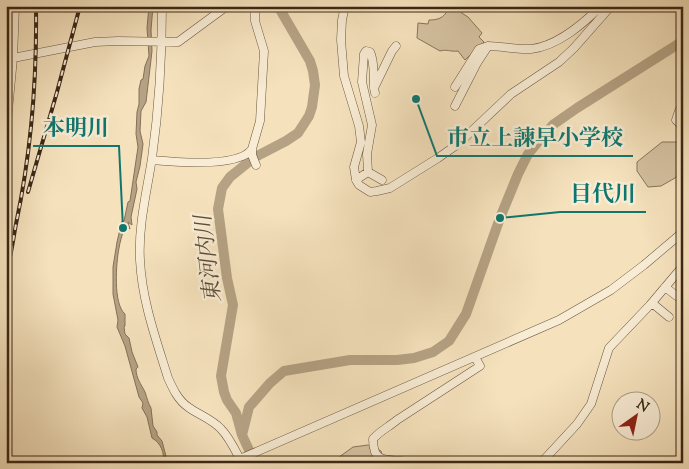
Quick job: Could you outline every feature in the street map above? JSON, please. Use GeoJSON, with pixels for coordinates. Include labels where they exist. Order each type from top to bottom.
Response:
{"type":"FeatureCollection","features":[{"type":"Feature","properties":{"kind":"street"},"geometry":{"type":"LineString","coordinates":[[6,132],[13,58],[10,29],[15,6]]}},
{"type":"Feature","properties":{"kind":"street"},"geometry":{"type":"LineString","coordinates":[[162,6],[156,130],[140,240],[142,284],[148,313],[173,389],[187,406],[209,419],[222,430],[242,460],[269,446],[559,320],[611,290],[644,266],[683,232]]}},
{"type":"Feature","properties":{"kind":"street"},"geometry":{"type":"LineString","coordinates":[[13,58],[95,42],[178,42],[227,6]]}},
{"type":"Feature","properties":{"kind":"street"},"geometry":{"type":"LineString","coordinates":[[255,6],[256,21],[264,51],[260,121],[252,152],[256,165]]}},
{"type":"Feature","properties":{"kind":"street"},"geometry":{"type":"LineString","coordinates":[[345,6],[341,40],[344,76],[359,126],[361,142],[354,167],[356,180],[359,185],[370,192],[390,188],[458,144],[511,94],[559,62],[574,48],[610,6]]}},
{"type":"Feature","properties":{"kind":"street"},"geometry":{"type":"LineString","coordinates":[[455,87],[479,49],[488,46],[532,49],[547,46],[577,27],[601,6]]}},
{"type":"Feature","properties":{"kind":"street"},"geometry":{"type":"LineString","coordinates":[[368,172],[367,154],[372,125],[362,82],[364,54],[366,51],[370,52],[373,57],[375,91],[392,51],[396,46]]}},
{"type":"Feature","properties":{"kind":"street"},"geometry":{"type":"LineString","coordinates":[[454,106],[488,46]]}},
{"type":"Feature","properties":{"kind":"street"},"geometry":{"type":"LineString","coordinates":[[683,105],[676,120],[683,127]]}},
{"type":"Feature","properties":{"kind":"street"},"geometry":{"type":"LineString","coordinates":[[152,160],[217,163],[252,152]]}},
{"type":"Feature","properties":{"kind":"street"},"geometry":{"type":"LineString","coordinates":[[356,180],[368,172]]}},
{"type":"Feature","properties":{"kind":"street"},"geometry":{"type":"LineString","coordinates":[[368,172],[382,180]]}},
{"type":"Feature","properties":{"kind":"street"},"geometry":{"type":"LineString","coordinates":[[541,463],[577,424],[591,404],[609,348],[652,303],[682,267]]}},
{"type":"Feature","properties":{"kind":"street"},"geometry":{"type":"LineString","coordinates":[[666,287],[678,297]]}},
{"type":"Feature","properties":{"kind":"street"},"geometry":{"type":"LineString","coordinates":[[652,303],[669,317]]}},
{"type":"Feature","properties":{"kind":"street"},"geometry":{"type":"LineString","coordinates":[[397,461],[385,461],[379,458],[375,453],[373,439],[397,420],[480,366],[475,357]]}},
{"type":"Feature","properties":{"kind":"shaded area"},"geometry":{"type":"Polygon","coordinates":[[[149,6],[153,6],[152,51],[146,102],[141,111],[140,131],[143,144],[131,217],[132,225],[128,222],[130,229],[126,226],[121,238],[116,283],[121,309],[125,314],[125,334],[129,338],[138,367],[136,369],[137,375],[151,408],[153,426],[162,441],[167,463],[164,463],[160,445],[152,438],[147,417],[142,408],[143,403],[139,397],[125,346],[117,327],[118,320],[113,294],[113,267],[117,242],[128,202],[130,201],[138,147],[136,134],[139,89],[149,56],[147,28],[149,6]]]}},
{"type":"Feature","properties":{"kind":"shaded area"},"geometry":{"type":"Polygon","coordinates":[[[451,6],[468,17],[482,33],[479,37],[484,42],[465,60],[458,51],[440,51],[417,38],[418,23],[428,24],[429,20],[440,18],[451,6]]]}},
{"type":"Feature","properties":{"kind":"shaded area"},"geometry":{"type":"Polygon","coordinates":[[[662,142],[676,142],[683,145],[683,171],[661,186],[648,187],[637,171],[637,162],[662,142]]]}},
{"type":"Feature","properties":{"kind":"shaded area"},"geometry":{"type":"Polygon","coordinates":[[[368,445],[381,451],[384,463],[335,463],[335,460],[353,447],[368,445]]]}},
{"type":"Feature","properties":{"kind":"waterway","name":"東河内川"},"geometry":{"type":"LineString","coordinates":[[255,463],[242,435],[236,413],[227,400],[221,376],[233,305],[227,278],[218,209],[222,188],[230,177],[255,157],[298,133],[309,116],[312,107],[315,85],[310,61],[278,6]]}},
{"type":"Feature","properties":{"kind":"waterway"},"geometry":{"type":"LineString","coordinates":[[242,435],[249,407],[270,383],[284,371],[350,360],[414,358],[433,352],[449,341],[466,314],[500,218],[528,154],[554,124],[683,41]]}},
{"type":"Feature","properties":{"kind":"railway"},"geometry":{"type":"LineString","coordinates":[[6,273],[26,170],[34,88],[36,6]]}},
{"type":"Feature","properties":{"kind":"railway"},"geometry":{"type":"LineString","coordinates":[[28,192],[80,6]]}},
{"type":"Feature","properties":{"kind":"place","name":"市立上諫早小学校"},"geometry":{"type":"Point","coordinates":[416,99]}},
{"type":"Feature","properties":{"kind":"place","name":"目代川"},"geometry":{"type":"Point","coordinates":[500,218]}},
{"type":"Feature","properties":{"kind":"place","name":"本明川"},"geometry":{"type":"Point","coordinates":[123,228]}}]}
